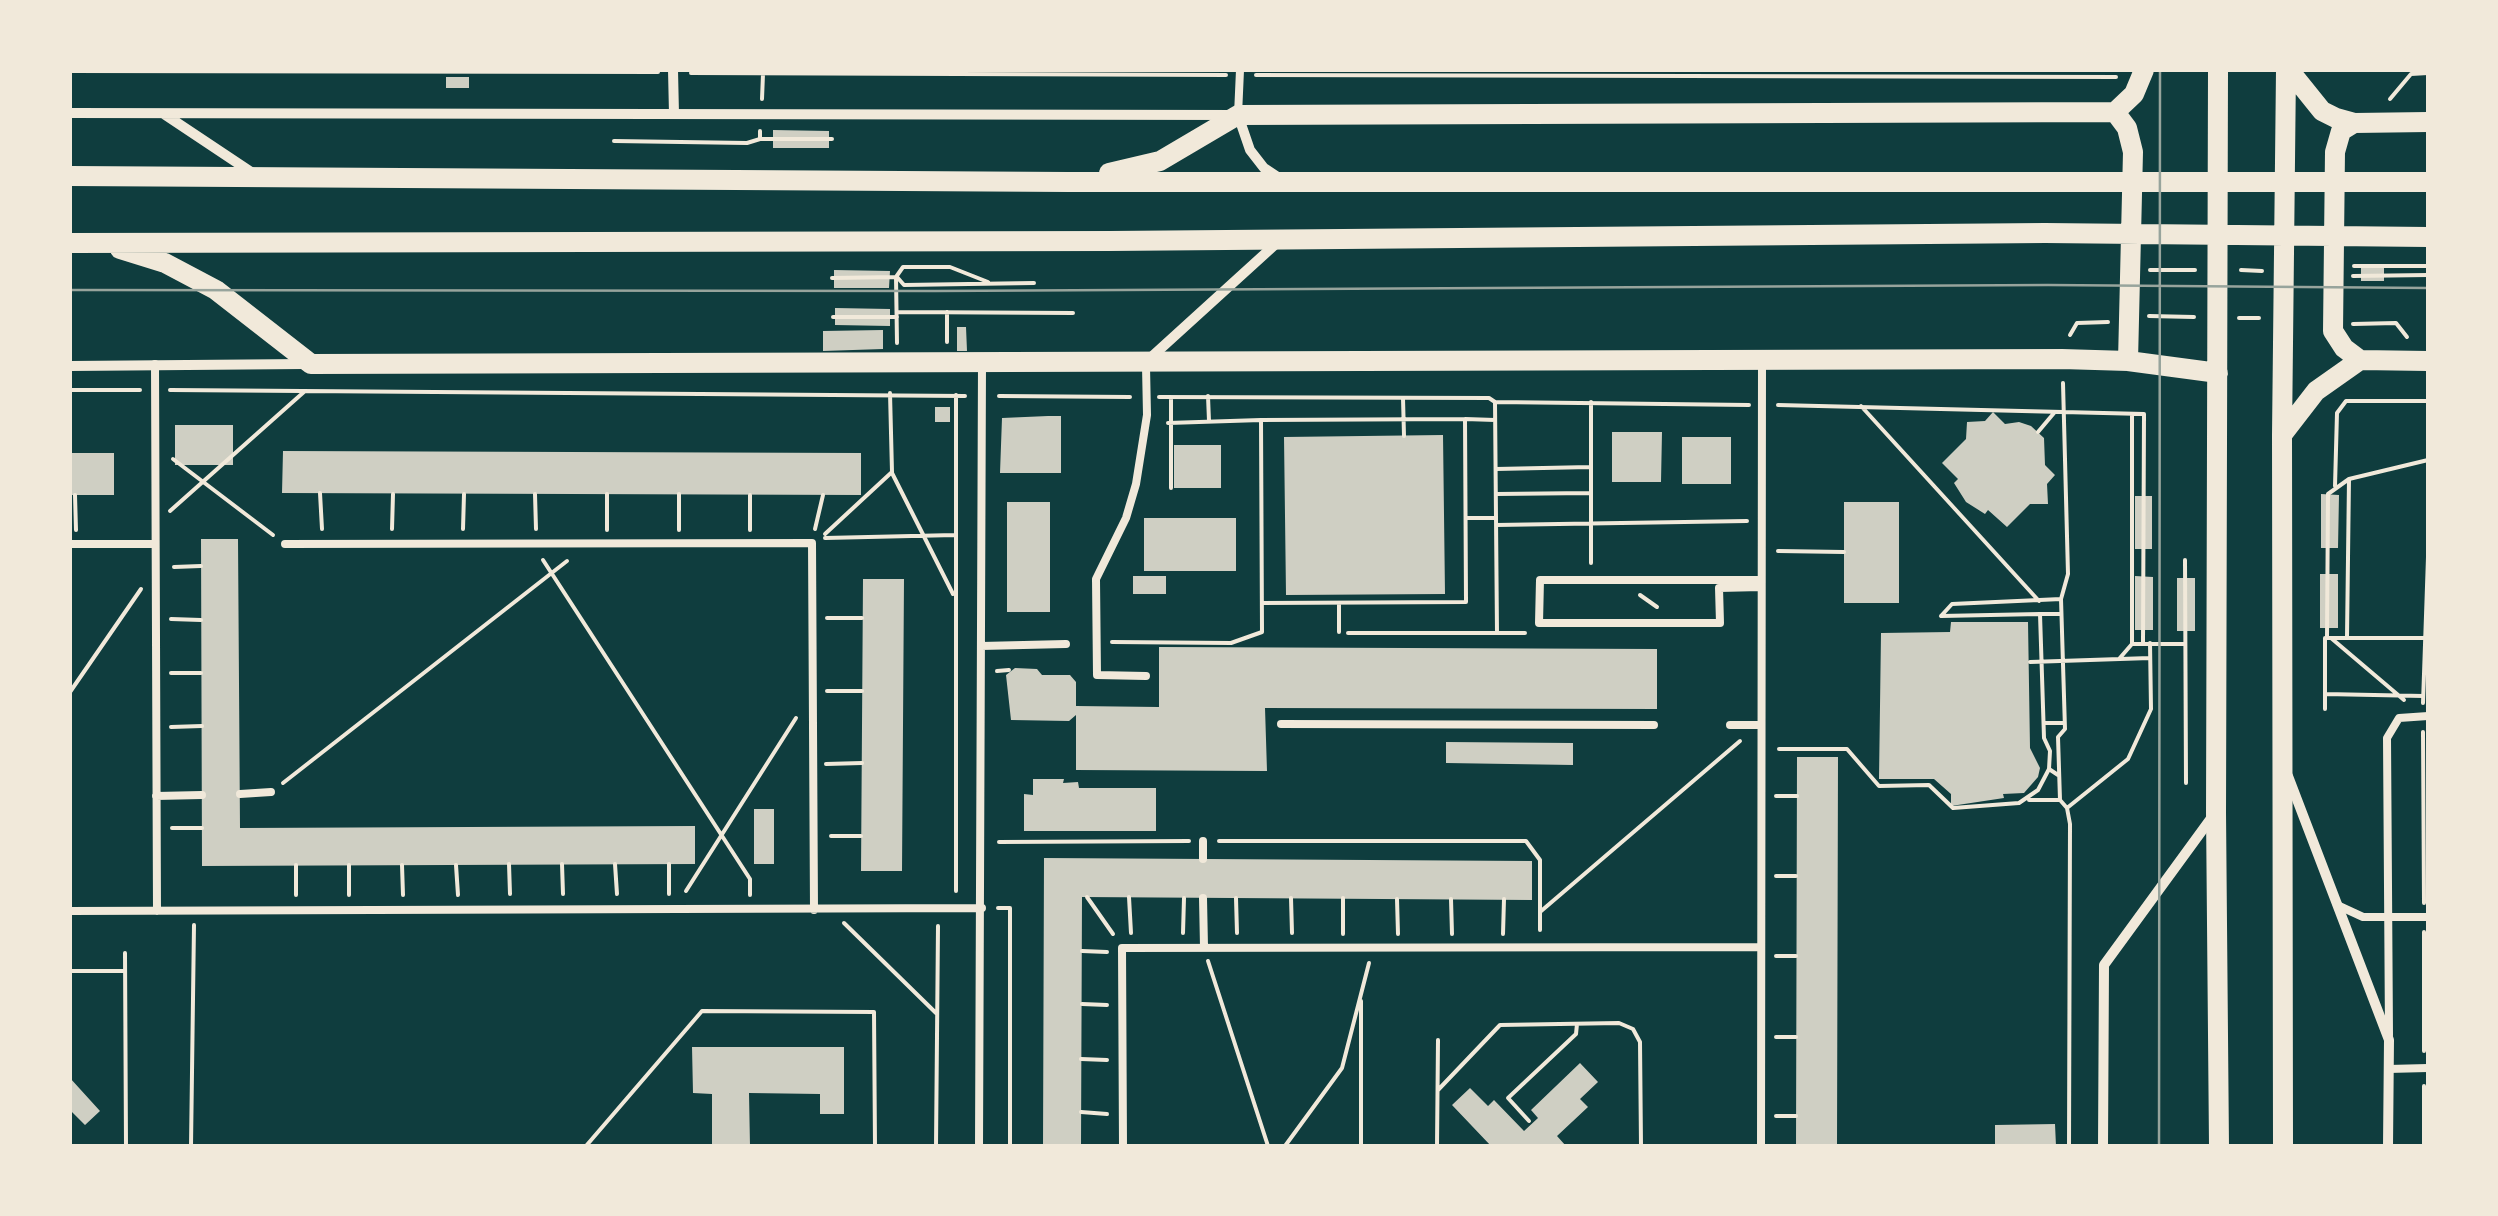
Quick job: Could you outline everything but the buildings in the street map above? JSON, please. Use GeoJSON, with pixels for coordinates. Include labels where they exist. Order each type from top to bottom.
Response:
{"type":"FeatureCollection","features":[{"type":"Feature","properties":{"kind":"main road"},"geometry":{"type":"LineString","coordinates":[[1068,182],[1160,160],[1238,115],[2114,112],[2134,94],[2144,70]]}},
{"type":"Feature","properties":{"kind":"main road"},"geometry":{"type":"LineString","coordinates":[[2218,70],[2219,1146]]}},
{"type":"Feature","properties":{"kind":"main road"},"geometry":{"type":"LineString","coordinates":[[2287,70],[2322,111],[2362,123],[2428,122]]}},
{"type":"Feature","properties":{"kind":"main road"},"geometry":{"type":"LineString","coordinates":[[2283,1146],[2282,435],[2287,70]]}},
{"type":"Feature","properties":{"kind":"main road"},"geometry":{"type":"LineString","coordinates":[[2114,112],[2127,128],[2133,152],[2132,327],[2128,360]]}},
{"type":"Feature","properties":{"kind":"main road"},"geometry":{"type":"LineString","coordinates":[[2360,360],[2344,348],[2338,327],[2335,152],[2340,132],[2362,123]]}},
{"type":"Feature","properties":{"kind":"main road"},"geometry":{"type":"LineString","coordinates":[[70,176],[1068,182],[2428,182]]}},
{"type":"Feature","properties":{"kind":"main road"},"geometry":{"type":"LineString","coordinates":[[70,243],[1280,240],[2045,233],[2428,237]]}},
{"type":"Feature","properties":{"kind":"main road"},"geometry":{"type":"LineString","coordinates":[[103,244],[166,262],[216,290],[311,364],[2128,360],[2218,373]]}},
{"type":"Feature","properties":{"kind":"main road"},"geometry":{"type":"LineString","coordinates":[[2282,435],[2316,391],[2360,360],[2428,361]]}},
{"type":"Feature","properties":{"kind":"street"},"geometry":{"type":"LineString","coordinates":[[668,71],[674,114]]}},
{"type":"Feature","properties":{"kind":"street"},"geometry":{"type":"LineString","coordinates":[[70,113],[1238,115],[1250,150],[1264,168],[1284,182]]}},
{"type":"Feature","properties":{"kind":"street"},"geometry":{"type":"LineString","coordinates":[[162,113],[259,177]]}},
{"type":"Feature","properties":{"kind":"street"},"geometry":{"type":"LineString","coordinates":[[1146,362],[1280,240]]}},
{"type":"Feature","properties":{"kind":"street"},"geometry":{"type":"LineString","coordinates":[[70,366],[311,364]]}},
{"type":"Feature","properties":{"kind":"street"},"geometry":{"type":"LineString","coordinates":[[2283,762],[2389,1040],[2388,1146]]}},
{"type":"Feature","properties":{"kind":"street"},"geometry":{"type":"LineString","coordinates":[[2103,1146],[2104,965],[2216,812]]}},
{"type":"Feature","properties":{"kind":"lane"},"geometry":{"type":"LineString","coordinates":[[1238,115],[1240,73]]}},
{"type":"Feature","properties":{"kind":"lane"},"geometry":{"type":"LineString","coordinates":[[1761,1146],[1762,361]]}},
{"type":"Feature","properties":{"kind":"lane"},"geometry":{"type":"LineString","coordinates":[[1146,362],[1147,415],[1136,484],[1126,518],[1096,579],[1097,676],[1146,676]]}},
{"type":"Feature","properties":{"kind":"lane"},"geometry":{"type":"LineString","coordinates":[[154,364],[157,911]]}},
{"type":"Feature","properties":{"kind":"lane"},"geometry":{"type":"LineString","coordinates":[[980,1146],[982,364]]}},
{"type":"Feature","properties":{"kind":"lane"},"geometry":{"type":"LineString","coordinates":[[284,544],[812,543],[814,910]]}},
{"type":"Feature","properties":{"kind":"lane"},"geometry":{"type":"LineString","coordinates":[[73,544],[156,544]]}},
{"type":"Feature","properties":{"kind":"lane"},"geometry":{"type":"LineString","coordinates":[[1722,585],[1720,623],[1539,623],[1540,580],[1761,584]]}},
{"type":"Feature","properties":{"kind":"lane"},"geometry":{"type":"LineString","coordinates":[[982,646],[1066,644]]}},
{"type":"Feature","properties":{"kind":"lane"},"geometry":{"type":"LineString","coordinates":[[2389,1040],[2387,738],[2399,718],[2428,716]]}},
{"type":"Feature","properties":{"kind":"lane"},"geometry":{"type":"LineString","coordinates":[[1282,724],[1654,725]]}},
{"type":"Feature","properties":{"kind":"lane"},"geometry":{"type":"LineString","coordinates":[[1730,724],[1759,724]]}},
{"type":"Feature","properties":{"kind":"lane"},"geometry":{"type":"LineString","coordinates":[[240,794],[272,792]]}},
{"type":"Feature","properties":{"kind":"lane"},"geometry":{"type":"LineString","coordinates":[[156,796],[202,795]]}},
{"type":"Feature","properties":{"kind":"lane"},"geometry":{"type":"LineString","coordinates":[[1203,841],[1203,859]]}},
{"type":"Feature","properties":{"kind":"lane"},"geometry":{"type":"LineString","coordinates":[[1203,898],[1204,947]]}},
{"type":"Feature","properties":{"kind":"lane"},"geometry":{"type":"LineString","coordinates":[[2337,904],[2362,918],[2428,918]]}},
{"type":"Feature","properties":{"kind":"lane"},"geometry":{"type":"LineString","coordinates":[[70,911],[982,908]]}},
{"type":"Feature","properties":{"kind":"lane"},"geometry":{"type":"LineString","coordinates":[[1123,1146],[1125,950],[1760,946]]}},
{"type":"Feature","properties":{"kind":"lane"},"geometry":{"type":"LineString","coordinates":[[2388,1069],[2426,1068]]}},
{"type":"Feature","properties":{"kind":"path"},"geometry":{"type":"LineString","coordinates":[[70,71],[668,71]]}},
{"type":"Feature","properties":{"kind":"path"},"geometry":{"type":"LineString","coordinates":[[2362,123],[2413,72],[2428,74]]}},
{"type":"Feature","properties":{"kind":"path"},"geometry":{"type":"LineString","coordinates":[[688,73],[2121,77]]}},
{"type":"Feature","properties":{"kind":"path"},"geometry":{"type":"LineString","coordinates":[[762,103],[763,74]]}},
{"type":"Feature","properties":{"kind":"path"},"geometry":{"type":"LineString","coordinates":[[760,139],[761,124]]}},
{"type":"Feature","properties":{"kind":"path"},"geometry":{"type":"LineString","coordinates":[[614,141],[747,143],[760,139],[832,139]]}},
{"type":"Feature","properties":{"kind":"path"},"geometry":{"type":"LineString","coordinates":[[897,346],[897,277],[903,267],[950,267],[993,284]]}},
{"type":"Feature","properties":{"kind":"path"},"geometry":{"type":"LineString","coordinates":[[2148,270],[2206,270]]}},
{"type":"Feature","properties":{"kind":"path"},"geometry":{"type":"LineString","coordinates":[[2350,276],[2428,276]]}},
{"type":"Feature","properties":{"kind":"path"},"geometry":{"type":"LineString","coordinates":[[832,278],[897,277],[904,284],[1034,283]]}},
{"type":"Feature","properties":{"kind":"path"},"geometry":{"type":"LineString","coordinates":[[947,312],[947,346]]}},
{"type":"Feature","properties":{"kind":"path"},"geometry":{"type":"LineString","coordinates":[[833,318],[947,312],[1073,313]]}},
{"type":"Feature","properties":{"kind":"path"},"geometry":{"type":"LineString","coordinates":[[2069,337],[2077,323],[2132,327],[2148,316],[2216,322],[2260,318]]}},
{"type":"Feature","properties":{"kind":"path"},"geometry":{"type":"LineString","coordinates":[[2338,327],[2396,323],[2410,340]]}},
{"type":"Feature","properties":{"kind":"path"},"geometry":{"type":"LineString","coordinates":[[897,384],[892,472],[955,598]]}},
{"type":"Feature","properties":{"kind":"path"},"geometry":{"type":"LineString","coordinates":[[70,390],[969,396]]}},
{"type":"Feature","properties":{"kind":"path"},"geometry":{"type":"LineString","coordinates":[[155,524],[305,391]]}},
{"type":"Feature","properties":{"kind":"path"},"geometry":{"type":"LineString","coordinates":[[956,395],[956,909]]}},
{"type":"Feature","properties":{"kind":"path"},"geometry":{"type":"LineString","coordinates":[[1170,488],[1171,396]]}},
{"type":"Feature","properties":{"kind":"path"},"geometry":{"type":"LineString","coordinates":[[1208,396],[1209,421]]}},
{"type":"Feature","properties":{"kind":"path"},"geometry":{"type":"LineString","coordinates":[[993,397],[1489,398],[1496,402],[2144,414],[2147,643],[2152,709],[2128,759],[2067,808]]}},
{"type":"Feature","properties":{"kind":"path"},"geometry":{"type":"LineString","coordinates":[[1402,398],[1404,436]]}},
{"type":"Feature","properties":{"kind":"path"},"geometry":{"type":"LineString","coordinates":[[2336,486],[2337,413],[2346,401],[2428,402]]}},
{"type":"Feature","properties":{"kind":"path"},"geometry":{"type":"LineString","coordinates":[[1496,402],[1497,632]]}},
{"type":"Feature","properties":{"kind":"path"},"geometry":{"type":"LineString","coordinates":[[1590,402],[1591,561]]}},
{"type":"Feature","properties":{"kind":"path"},"geometry":{"type":"LineString","coordinates":[[1861,406],[2039,601]]}},
{"type":"Feature","properties":{"kind":"path"},"geometry":{"type":"LineString","coordinates":[[2038,432],[2056,411]]}},
{"type":"Feature","properties":{"kind":"path"},"geometry":{"type":"LineString","coordinates":[[2064,413],[2068,574],[2061,600],[2065,729],[2058,737],[2060,800],[2067,808],[2070,824],[2069,1146]]}},
{"type":"Feature","properties":{"kind":"path"},"geometry":{"type":"LineString","coordinates":[[2119,658],[2132,644],[2132,414]]}},
{"type":"Feature","properties":{"kind":"path"},"geometry":{"type":"LineString","coordinates":[[1262,604],[1466,602],[1465,419]]}},
{"type":"Feature","properties":{"kind":"path"},"geometry":{"type":"LineString","coordinates":[[1097,642],[1231,643],[1262,632],[1261,420]]}},
{"type":"Feature","properties":{"kind":"path"},"geometry":{"type":"LineString","coordinates":[[1170,423],[1496,420]]}},
{"type":"Feature","properties":{"kind":"path"},"geometry":{"type":"LineString","coordinates":[[155,446],[284,544]]}},
{"type":"Feature","properties":{"kind":"path"},"geometry":{"type":"LineString","coordinates":[[2325,710],[2328,494],[2349,478],[2428,460]]}},
{"type":"Feature","properties":{"kind":"path"},"geometry":{"type":"LineString","coordinates":[[1496,469],[1590,467]]}},
{"type":"Feature","properties":{"kind":"path"},"geometry":{"type":"LineString","coordinates":[[892,472],[821,538],[955,535]]}},
{"type":"Feature","properties":{"kind":"path"},"geometry":{"type":"LineString","coordinates":[[2348,637],[2349,478]]}},
{"type":"Feature","properties":{"kind":"path"},"geometry":{"type":"LineString","coordinates":[[2132,492],[2144,492]]}},
{"type":"Feature","properties":{"kind":"path"},"geometry":{"type":"LineString","coordinates":[[1496,494],[1590,493]]}},
{"type":"Feature","properties":{"kind":"path"},"geometry":{"type":"LineString","coordinates":[[320,494],[322,544]]}},
{"type":"Feature","properties":{"kind":"path"},"geometry":{"type":"LineString","coordinates":[[392,544],[393,494]]}},
{"type":"Feature","properties":{"kind":"path"},"geometry":{"type":"LineString","coordinates":[[462,544],[464,494]]}},
{"type":"Feature","properties":{"kind":"path"},"geometry":{"type":"LineString","coordinates":[[535,494],[534,544],[750,879],[750,910]]}},
{"type":"Feature","properties":{"kind":"path"},"geometry":{"type":"LineString","coordinates":[[606,544],[607,494]]}},
{"type":"Feature","properties":{"kind":"path"},"geometry":{"type":"LineString","coordinates":[[679,494],[679,544]]}},
{"type":"Feature","properties":{"kind":"path"},"geometry":{"type":"LineString","coordinates":[[750,494],[750,543]]}},
{"type":"Feature","properties":{"kind":"path"},"geometry":{"type":"LineString","coordinates":[[73,544],[75,495]]}},
{"type":"Feature","properties":{"kind":"path"},"geometry":{"type":"LineString","coordinates":[[812,543],[823,495]]}},
{"type":"Feature","properties":{"kind":"path"},"geometry":{"type":"LineString","coordinates":[[1466,518],[1591,524],[1761,522]]}},
{"type":"Feature","properties":{"kind":"path"},"geometry":{"type":"LineString","coordinates":[[272,792],[590,544]]}},
{"type":"Feature","properties":{"kind":"path"},"geometry":{"type":"LineString","coordinates":[[1762,551],[1844,552]]}},
{"type":"Feature","properties":{"kind":"path"},"geometry":{"type":"LineString","coordinates":[[2185,560],[2186,783]]}},
{"type":"Feature","properties":{"kind":"path"},"geometry":{"type":"LineString","coordinates":[[70,692],[156,567],[200,566]]}},
{"type":"Feature","properties":{"kind":"path"},"geometry":{"type":"LineString","coordinates":[[2061,600],[1952,604],[1942,616],[2061,614]]}},
{"type":"Feature","properties":{"kind":"path"},"geometry":{"type":"LineString","coordinates":[[1339,603],[1339,632]]}},
{"type":"Feature","properties":{"kind":"path"},"geometry":{"type":"LineString","coordinates":[[1759,749],[1847,750],[1878,786],[1929,786],[1952,808],[2012,806],[2026,800],[2042,785],[2049,769],[2050,752],[2044,738],[2040,614]]}},
{"type":"Feature","properties":{"kind":"path"},"geometry":{"type":"LineString","coordinates":[[813,618],[862,618]]}},
{"type":"Feature","properties":{"kind":"path"},"geometry":{"type":"LineString","coordinates":[[156,619],[201,620]]}},
{"type":"Feature","properties":{"kind":"path"},"geometry":{"type":"LineString","coordinates":[[2328,638],[2424,638],[2428,632]]}},
{"type":"Feature","properties":{"kind":"path"},"geometry":{"type":"LineString","coordinates":[[1348,633],[1536,633]]}},
{"type":"Feature","properties":{"kind":"path"},"geometry":{"type":"LineString","coordinates":[[2328,638],[2398,695]]}},
{"type":"Feature","properties":{"kind":"path"},"geometry":{"type":"LineString","coordinates":[[2132,644],[2184,644]]}},
{"type":"Feature","properties":{"kind":"path"},"geometry":{"type":"LineString","coordinates":[[2030,662],[2150,658]]}},
{"type":"Feature","properties":{"kind":"path"},"geometry":{"type":"LineString","coordinates":[[997,670],[1009,670]]}},
{"type":"Feature","properties":{"kind":"path"},"geometry":{"type":"LineString","coordinates":[[156,672],[202,673]]}},
{"type":"Feature","properties":{"kind":"path"},"geometry":{"type":"LineString","coordinates":[[672,910],[813,692],[862,691]]}},
{"type":"Feature","properties":{"kind":"path"},"geometry":{"type":"LineString","coordinates":[[2325,694],[2423,696]]}},
{"type":"Feature","properties":{"kind":"path"},"geometry":{"type":"LineString","coordinates":[[2044,723],[2064,723]]}},
{"type":"Feature","properties":{"kind":"path"},"geometry":{"type":"LineString","coordinates":[[1540,912],[1759,724]]}},
{"type":"Feature","properties":{"kind":"path"},"geometry":{"type":"LineString","coordinates":[[156,727],[202,726]]}},
{"type":"Feature","properties":{"kind":"path"},"geometry":{"type":"LineString","coordinates":[[814,764],[862,764]]}},
{"type":"Feature","properties":{"kind":"path"},"geometry":{"type":"LineString","coordinates":[[2049,769],[2059,776]]}},
{"type":"Feature","properties":{"kind":"path"},"geometry":{"type":"LineString","coordinates":[[2026,800],[2060,800]]}},
{"type":"Feature","properties":{"kind":"path"},"geometry":{"type":"LineString","coordinates":[[157,828],[202,828]]}},
{"type":"Feature","properties":{"kind":"path"},"geometry":{"type":"LineString","coordinates":[[814,836],[861,836]]}},
{"type":"Feature","properties":{"kind":"path"},"geometry":{"type":"LineString","coordinates":[[999,842],[1526,842],[1540,860],[1540,947]]}},
{"type":"Feature","properties":{"kind":"path"},"geometry":{"type":"LineString","coordinates":[[456,864],[459,910]]}},
{"type":"Feature","properties":{"kind":"path"},"geometry":{"type":"LineString","coordinates":[[509,864],[510,910]]}},
{"type":"Feature","properties":{"kind":"path"},"geometry":{"type":"LineString","coordinates":[[562,864],[564,910]]}},
{"type":"Feature","properties":{"kind":"path"},"geometry":{"type":"LineString","coordinates":[[616,864],[617,910]]}},
{"type":"Feature","properties":{"kind":"path"},"geometry":{"type":"LineString","coordinates":[[669,864],[672,910]]}},
{"type":"Feature","properties":{"kind":"path"},"geometry":{"type":"LineString","coordinates":[[296,865],[296,910]]}},
{"type":"Feature","properties":{"kind":"path"},"geometry":{"type":"LineString","coordinates":[[349,865],[350,910]]}},
{"type":"Feature","properties":{"kind":"path"},"geometry":{"type":"LineString","coordinates":[[402,865],[404,910]]}},
{"type":"Feature","properties":{"kind":"path"},"geometry":{"type":"LineString","coordinates":[[1087,897],[1125,950]]}},
{"type":"Feature","properties":{"kind":"path"},"geometry":{"type":"LineString","coordinates":[[1125,950],[1129,897]]}},
{"type":"Feature","properties":{"kind":"path"},"geometry":{"type":"LineString","coordinates":[[1183,948],[1184,898]]}},
{"type":"Feature","properties":{"kind":"path"},"geometry":{"type":"LineString","coordinates":[[1236,898],[1237,947]]}},
{"type":"Feature","properties":{"kind":"path"},"geometry":{"type":"LineString","coordinates":[[1291,898],[1292,947]]}},
{"type":"Feature","properties":{"kind":"path"},"geometry":{"type":"LineString","coordinates":[[1343,898],[1343,947]]}},
{"type":"Feature","properties":{"kind":"path"},"geometry":{"type":"LineString","coordinates":[[1397,899],[1398,947]]}},
{"type":"Feature","properties":{"kind":"path"},"geometry":{"type":"LineString","coordinates":[[1451,899],[1452,947]]}},
{"type":"Feature","properties":{"kind":"path"},"geometry":{"type":"LineString","coordinates":[[1503,947],[1504,899]]}},
{"type":"Feature","properties":{"kind":"path"},"geometry":{"type":"LineString","coordinates":[[982,908],[1010,908],[1010,1146]]}},
{"type":"Feature","properties":{"kind":"path"},"geometry":{"type":"LineString","coordinates":[[192,1146],[194,910]]}},
{"type":"Feature","properties":{"kind":"path"},"geometry":{"type":"LineString","coordinates":[[831,910],[937,1014]]}},
{"type":"Feature","properties":{"kind":"path"},"geometry":{"type":"LineString","coordinates":[[936,1146],[938,910]]}},
{"type":"Feature","properties":{"kind":"path"},"geometry":{"type":"LineString","coordinates":[[2424,932],[2424,1146]]}},
{"type":"Feature","properties":{"kind":"path"},"geometry":{"type":"LineString","coordinates":[[1204,947],[1268,1146]]}},
{"type":"Feature","properties":{"kind":"path"},"geometry":{"type":"LineString","coordinates":[[1285,1146],[1342,1068],[1372,947]]}},
{"type":"Feature","properties":{"kind":"path"},"geometry":{"type":"LineString","coordinates":[[1082,950],[1125,950]]}},
{"type":"Feature","properties":{"kind":"path"},"geometry":{"type":"LineString","coordinates":[[125,953],[126,1146]]}},
{"type":"Feature","properties":{"kind":"path"},"geometry":{"type":"LineString","coordinates":[[70,971],[125,971]]}},
{"type":"Feature","properties":{"kind":"path"},"geometry":{"type":"LineString","coordinates":[[1361,991],[1361,1146]]}},
{"type":"Feature","properties":{"kind":"path"},"geometry":{"type":"LineString","coordinates":[[1082,1004],[1122,1006]]}},
{"type":"Feature","properties":{"kind":"path"},"geometry":{"type":"LineString","coordinates":[[586,1146],[702,1011],[721,1011],[874,1012],[876,1146]]}},
{"type":"Feature","properties":{"kind":"path"},"geometry":{"type":"LineString","coordinates":[[1438,1090],[1500,1024],[1618,1023],[1638,1035],[1640,1146]]}},
{"type":"Feature","properties":{"kind":"path"},"geometry":{"type":"LineString","coordinates":[[1529,1120],[1508,1098],[1576,1034],[1576,1024]]}},
{"type":"Feature","properties":{"kind":"path"},"geometry":{"type":"LineString","coordinates":[[1437,1146],[1438,1040]]}},
{"type":"Feature","properties":{"kind":"path"},"geometry":{"type":"LineString","coordinates":[[1081,1058],[1123,1060]]}},
{"type":"Feature","properties":{"kind":"path"},"geometry":{"type":"LineString","coordinates":[[1082,1112],[1123,1115]]}},
{"type":"Feature","properties":{"kind":"tram line"},"geometry":{"type":"LineString","coordinates":[[2159,1146],[2160,70]]}},
{"type":"Feature","properties":{"kind":"tram line"},"geometry":{"type":"LineString","coordinates":[[70,290],[935,291],[2048,285],[2428,288]]}}]}
